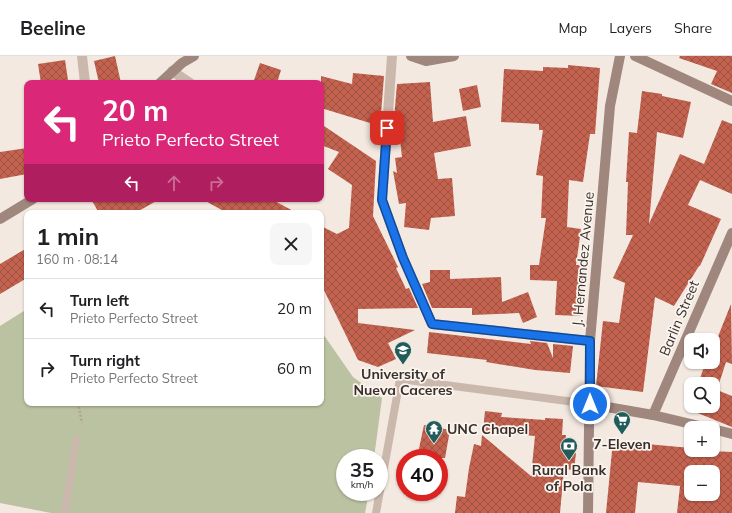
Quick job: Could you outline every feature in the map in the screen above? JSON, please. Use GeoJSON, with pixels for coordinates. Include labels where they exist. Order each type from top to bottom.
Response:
{"type":"FeatureCollection","features":[{"type":"Feature","properties":{"kind":"street"},"geometry":{"type":"LineString","coordinates":[[82,56],[85,80]]}},
{"type":"Feature","properties":{"kind":"street"},"geometry":{"type":"LineString","coordinates":[[163,80],[182,63],[194,56]]}},
{"type":"Feature","properties":{"kind":"street"},"geometry":{"type":"LineString","coordinates":[[392,56],[382,200],[403,258],[432,324],[590,341]]}},
{"type":"Feature","properties":{"kind":"street"},"geometry":{"type":"LineString","coordinates":[[411,56],[426,58],[454,56]]}},
{"type":"Feature","properties":{"kind":"street","name":"J. Hernandez Avenue"},"geometry":{"type":"LineString","coordinates":[[588,513],[590,341],[610,106],[620,56]]}},
{"type":"Feature","properties":{"kind":"street"},"geometry":{"type":"LineString","coordinates":[[635,56],[732,101]]}},
{"type":"Feature","properties":{"kind":"street"},"geometry":{"type":"LineString","coordinates":[[172,71],[186,80]]}},
{"type":"Feature","properties":{"kind":"street"},"geometry":{"type":"LineString","coordinates":[[0,219],[28,202]]}},
{"type":"Feature","properties":{"kind":"street","name":"Barlin Street"},"geometry":{"type":"LineString","coordinates":[[653,415],[732,233]]}},
{"type":"Feature","properties":{"kind":"street"},"geometry":{"type":"LineString","coordinates":[[590,404],[653,415],[684,422]]}},
{"type":"Feature","properties":{"kind":"street"},"geometry":{"type":"LineString","coordinates":[[720,431],[732,434]]}},
{"type":"Feature","properties":{"kind":"lane"},"geometry":{"type":"LineString","coordinates":[[376,513],[400,379],[590,404]]}},
{"type":"Feature","properties":{"kind":"lane"},"geometry":{"type":"LineString","coordinates":[[65,513],[76,440]]}},
{"type":"Feature","properties":{"kind":"path"},"geometry":{"type":"LineString","coordinates":[[79,406],[82,423]]}},
{"type":"Feature","properties":{"kind":"green space"},"geometry":{"type":"Polygon","coordinates":[[[24,311],[24,406],[324,406],[324,335],[353,377],[382,398],[375,449],[336,449],[336,501],[367,501],[365,513],[51,513],[0,503],[0,326],[24,311]]]}},
{"type":"Feature","properties":{"kind":"building"},"geometry":{"type":"Polygon","coordinates":[[[115,56],[120,80],[98,80],[94,61],[115,56]]]}},
{"type":"Feature","properties":{"kind":"building"},"geometry":{"type":"Polygon","coordinates":[[[680,56],[732,56],[732,93],[711,84],[717,71],[679,58],[680,56]]]}},
{"type":"Feature","properties":{"kind":"building"},"geometry":{"type":"Polygon","coordinates":[[[65,60],[68,80],[41,80],[38,64],[65,60]]]}},
{"type":"Feature","properties":{"kind":"building"},"geometry":{"type":"Polygon","coordinates":[[[260,63],[281,70],[278,80],[254,80],[260,63]]]}},
{"type":"Feature","properties":{"kind":"building"},"geometry":{"type":"Polygon","coordinates":[[[568,65],[600,68],[595,134],[590,134],[583,182],[569,180],[567,227],[581,229],[576,265],[584,265],[581,316],[555,315],[557,281],[530,280],[530,265],[539,265],[546,218],[541,218],[543,176],[536,175],[543,130],[539,130],[539,124],[501,122],[504,69],[543,71],[543,67],[568,68],[568,65]]]}},
{"type":"Feature","properties":{"kind":"building"},"geometry":{"type":"Polygon","coordinates":[[[353,73],[384,76],[381,114],[373,113],[370,123],[324,109],[324,80],[321,80],[321,76],[352,84],[353,73]]]}},
{"type":"Feature","properties":{"kind":"building"},"geometry":{"type":"Polygon","coordinates":[[[430,82],[433,122],[466,116],[471,146],[434,153],[438,179],[452,178],[455,216],[431,218],[429,230],[404,227],[406,203],[399,204],[393,171],[397,173],[395,158],[402,157],[398,121],[394,119],[397,84],[430,82]]]}},
{"type":"Feature","properties":{"kind":"building"},"geometry":{"type":"Polygon","coordinates":[[[477,85],[481,107],[463,111],[459,89],[477,85]]]}},
{"type":"Feature","properties":{"kind":"building"},"geometry":{"type":"Polygon","coordinates":[[[642,91],[662,94],[662,96],[691,102],[683,138],[657,132],[649,224],[680,154],[704,164],[722,120],[732,124],[732,194],[700,180],[688,205],[721,219],[700,266],[674,306],[655,297],[643,392],[596,386],[603,321],[619,323],[625,283],[613,278],[633,235],[626,235],[628,182],[626,182],[629,132],[637,133],[642,91]]]}},
{"type":"Feature","properties":{"kind":"building"},"geometry":{"type":"Polygon","coordinates":[[[324,126],[376,161],[373,216],[398,267],[396,268],[406,289],[409,288],[418,308],[358,309],[358,323],[415,330],[388,343],[396,359],[378,367],[358,360],[324,290],[324,228],[337,234],[349,228],[352,185],[328,169],[339,152],[324,146],[324,126]]]}},
{"type":"Feature","properties":{"kind":"building"},"geometry":{"type":"Polygon","coordinates":[[[24,148],[24,175],[0,179],[0,152],[24,148]]]}},
{"type":"Feature","properties":{"kind":"building"},"geometry":{"type":"Polygon","coordinates":[[[93,202],[155,202],[140,210],[97,210],[93,202]]]}},
{"type":"Feature","properties":{"kind":"building"},"geometry":{"type":"Polygon","coordinates":[[[207,202],[277,202],[291,210],[222,210],[207,202]]]}},
{"type":"Feature","properties":{"kind":"building"},"geometry":{"type":"Polygon","coordinates":[[[24,250],[24,280],[0,294],[0,264],[24,250]]]}},
{"type":"Feature","properties":{"kind":"building"},"geometry":{"type":"Polygon","coordinates":[[[430,270],[450,270],[450,279],[501,277],[502,302],[528,292],[537,317],[523,323],[519,313],[472,315],[472,308],[432,308],[422,284],[430,282],[430,270]]]}},
{"type":"Feature","properties":{"kind":"building"},"geometry":{"type":"Polygon","coordinates":[[[731,304],[732,364],[726,362],[720,381],[720,377],[700,377],[703,369],[720,369],[719,333],[731,304]]]}},
{"type":"Feature","properties":{"kind":"building"},"geometry":{"type":"Polygon","coordinates":[[[429,332],[531,344],[530,341],[547,343],[553,358],[553,344],[573,346],[570,373],[535,370],[486,362],[487,360],[427,353],[429,332]]]}},
{"type":"Feature","properties":{"kind":"building"},"geometry":{"type":"Polygon","coordinates":[[[720,391],[732,396],[732,427],[698,413],[720,413],[720,391]]]}},
{"type":"Feature","properties":{"kind":"building"},"geometry":{"type":"Polygon","coordinates":[[[485,411],[502,413],[501,417],[545,420],[545,418],[563,419],[562,435],[566,435],[564,452],[576,453],[574,470],[564,469],[560,513],[455,513],[457,496],[465,497],[474,444],[481,446],[482,435],[531,476],[535,436],[483,431],[485,411]]]}},
{"type":"Feature","properties":{"kind":"building","name":"UNC Chapel"},"geometry":{"type":"Polygon","coordinates":[[[424,425],[450,430],[447,449],[419,449],[424,425]]]}},
{"type":"Feature","properties":{"kind":"building"},"geometry":{"type":"Polygon","coordinates":[[[613,441],[684,447],[684,457],[720,457],[720,451],[732,452],[732,513],[677,513],[680,486],[638,482],[635,513],[606,513],[613,441]]]}},
{"type":"Feature","properties":{"kind":"place","name":"University of Nueva Caceres"},"geometry":{"type":"Point","coordinates":[403,365]}},
{"type":"Feature","properties":{"kind":"place","name":"7-Eleven"},"geometry":{"type":"Point","coordinates":[622,435]}},
{"type":"Feature","properties":{"kind":"place","name":"UNC Chapel"},"geometry":{"type":"Point","coordinates":[434,444]}},
{"type":"Feature","properties":{"kind":"place","name":"Rural Bank of Pola"},"geometry":{"type":"Point","coordinates":[569,461]}},
{"type":"Feature","properties":{"kind":"route"},"geometry":{"type":"LineString","coordinates":[[387,128],[382,200],[403,258],[432,324],[590,341],[590,404]]}}]}
